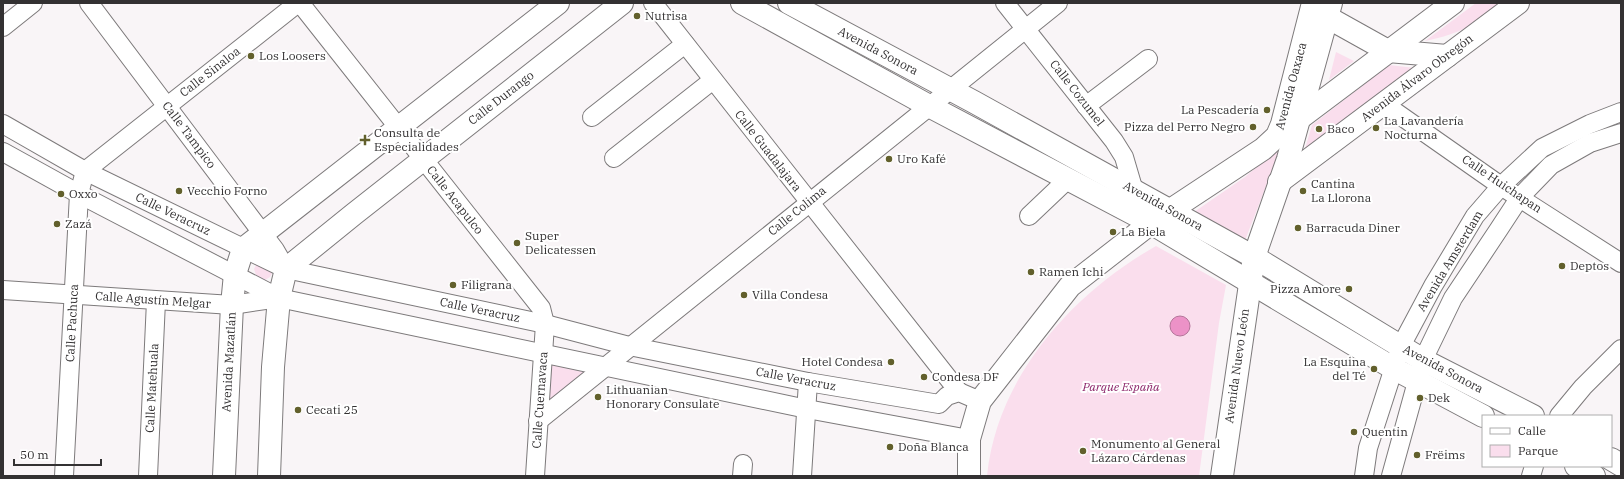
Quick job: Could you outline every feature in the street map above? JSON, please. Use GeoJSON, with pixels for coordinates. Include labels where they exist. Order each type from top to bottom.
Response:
{"type":"FeatureCollection","features":[{"type":"Feature","properties":{"kind":"main road"},"geometry":{"type":"LineString","coordinates":[[243,249],[558,3]]}},
{"type":"Feature","properties":{"kind":"main road","name":"Calle Durango"},"geometry":{"type":"LineString","coordinates":[[286,269],[423,159],[622,3]]}},
{"type":"Feature","properties":{"kind":"main road","name":"Avenida Sonora"},"geometry":{"type":"LineString","coordinates":[[742,3],[929,106],[1151,223],[1393,368],[1482,415]]}},
{"type":"Feature","properties":{"kind":"main road","name":"Avenida Sonora"},"geometry":{"type":"LineString","coordinates":[[789,3],[950,89],[1254,257],[1423,360],[1531,415]]}},
{"type":"Feature","properties":{"kind":"main road"},"geometry":{"type":"LineString","coordinates":[[1300,118],[1453,3]]}},
{"type":"Feature","properties":{"kind":"main road","name":"Avenida Álvaro Obregón"},"geometry":{"type":"LineString","coordinates":[[1279,182],[1518,3]]}},
{"type":"Feature","properties":{"kind":"main road"},"geometry":{"type":"LineString","coordinates":[[1322,6],[1388,51],[1447,56]]}},
{"type":"Feature","properties":{"kind":"main road","name":"Avenida Oaxaca"},"geometry":{"type":"LineString","coordinates":[[1254,257],[1300,118],[1322,6]]}},
{"type":"Feature","properties":{"kind":"main road","name":"Avenida Oaxaca"},"geometry":{"type":"LineString","coordinates":[[980,401],[1070,286],[1151,223],[1263,149],[1277,136],[1322,6]]}},
{"type":"Feature","properties":{"kind":"main road"},"geometry":{"type":"LineString","coordinates":[[829,52],[842,31]]}},
{"type":"Feature","properties":{"kind":"main road"},"geometry":{"type":"LineString","coordinates":[[1024,156],[1034,135]]}},
{"type":"Feature","properties":{"kind":"main road"},"geometry":{"type":"LineString","coordinates":[[1089,190],[1100,172]]}},
{"type":"Feature","properties":{"kind":"main road","name":"Avenida Mazatlán"},"geometry":{"type":"LineString","coordinates":[[224,476],[232,305],[235,274],[243,249]]}},
{"type":"Feature","properties":{"kind":"main road","name":"Avenida Nuevo León"},"geometry":{"type":"LineString","coordinates":[[1222,476],[1254,257]]}},
{"type":"Feature","properties":{"kind":"main road"},"geometry":{"type":"LineString","coordinates":[[269,476],[273,367],[279,298],[286,269]]}},
{"type":"Feature","properties":{"kind":"main road"},"geometry":{"type":"LineString","coordinates":[[969,476],[969,440],[980,401]]}},
{"type":"Feature","properties":{"kind":"main road"},"geometry":{"type":"LineString","coordinates":[[1612,460],[1621,465]]}},
{"type":"Feature","properties":{"kind":"main road"},"geometry":{"type":"LineString","coordinates":[[1578,467],[1594,476]]}},
{"type":"Feature","properties":{"kind":"street"},"geometry":{"type":"LineString","coordinates":[[3,27],[33,3]]}},
{"type":"Feature","properties":{"kind":"street","name":"Calle Tampico"},"geometry":{"type":"LineString","coordinates":[[89,3],[263,234],[286,269]]}},
{"type":"Feature","properties":{"kind":"street","name":"Calle Sinaloa"},"geometry":{"type":"LineString","coordinates":[[85,171],[299,3]]}},
{"type":"Feature","properties":{"kind":"street","name":"Calle Acapulco"},"geometry":{"type":"LineString","coordinates":[[299,3],[541,308],[545,324]]}},
{"type":"Feature","properties":{"kind":"street","name":"Calle Guadalajara"},"geometry":{"type":"LineString","coordinates":[[653,3],[959,392]]}},
{"type":"Feature","properties":{"kind":"street","name":"Calle Cozumel"},"geometry":{"type":"LineString","coordinates":[[1005,3],[1114,141],[1124,157],[1134,191]]}},
{"type":"Feature","properties":{"kind":"street","name":"Calle Colima"},"geometry":{"type":"LineString","coordinates":[[538,421],[629,346],[1058,3]]}},
{"type":"Feature","properties":{"kind":"street"},"geometry":{"type":"LineString","coordinates":[[592,117],[685,44]]}},
{"type":"Feature","properties":{"kind":"street"},"geometry":{"type":"LineString","coordinates":[[1086,106],[1148,59]]}},
{"type":"Feature","properties":{"kind":"street"},"geometry":{"type":"LineString","coordinates":[[614,158],[713,80]]}},
{"type":"Feature","properties":{"kind":"street","name":"Calle Huichapan"},"geometry":{"type":"LineString","coordinates":[[1384,104],[1501,186],[1621,263]]}},
{"type":"Feature","properties":{"kind":"street","name":"Avenida Amsterdam"},"geometry":{"type":"LineString","coordinates":[[1364,476],[1368,448],[1401,346],[1433,286],[1475,216],[1501,186],[1542,148],[1590,124],[1621,112]]}},
{"type":"Feature","properties":{"kind":"street","name":"Calle Veracruz"},"geometry":{"type":"LineString","coordinates":[[3,124],[85,171],[286,269],[545,324],[629,346],[808,382],[939,404]]}},
{"type":"Feature","properties":{"kind":"street","name":"Avenida Amsterdam"},"geometry":{"type":"LineString","coordinates":[[1391,476],[1423,360],[1453,298],[1520,197],[1551,165],[1590,143],[1621,134]]}},
{"type":"Feature","properties":{"kind":"street","name":"Calle Veracruz"},"geometry":{"type":"LineString","coordinates":[[3,152],[79,194],[279,298],[606,365],[807,409],[969,440]]}},
{"type":"Feature","properties":{"kind":"street","name":"Calle Pachuca"},"geometry":{"type":"LineString","coordinates":[[64,476],[79,194],[85,171]]}},
{"type":"Feature","properties":{"kind":"street"},"geometry":{"type":"LineString","coordinates":[[1029,216],[1068,179]]}},
{"type":"Feature","properties":{"kind":"street","name":"Calle Agustín Melgar"},"geometry":{"type":"LineString","coordinates":[[3,290],[232,305],[279,298]]}},
{"type":"Feature","properties":{"kind":"street","name":"Calle Matehuala"},"geometry":{"type":"LineString","coordinates":[[148,476],[156,301]]}},
{"type":"Feature","properties":{"kind":"street","name":"Calle Cuernavaca"},"geometry":{"type":"LineString","coordinates":[[535,476],[545,324]]}},
{"type":"Feature","properties":{"kind":"street"},"geometry":{"type":"LineString","coordinates":[[1560,415],[1583,387],[1621,350]]}},
{"type":"Feature","properties":{"kind":"street"},"geometry":{"type":"LineString","coordinates":[[802,476],[808,382]]}},
{"type":"Feature","properties":{"kind":"street"},"geometry":{"type":"LineString","coordinates":[[945,436],[939,431],[936,418],[939,404],[947,396],[959,392],[980,401]]}},
{"type":"Feature","properties":{"kind":"green space"},"geometry":{"type":"Polygon","coordinates":[[[1476,3],[1504,3],[1484,17],[1459,31],[1425,41],[1476,3]]]}},
{"type":"Feature","properties":{"kind":"green space"},"geometry":{"type":"Polygon","coordinates":[[[1336,52],[1354,61],[1329,80],[1336,52]]]}},
{"type":"Feature","properties":{"kind":"green space"},"geometry":{"type":"Polygon","coordinates":[[[1389,65],[1415,68],[1304,152],[1312,125],[1389,65]]]}},
{"type":"Feature","properties":{"kind":"green space"},"geometry":{"type":"Polygon","coordinates":[[[1288,130],[1244,243],[1194,212],[1245,177],[1267,158],[1288,130]]]}},
{"type":"Feature","properties":{"kind":"green space","name":"Parque España"},"geometry":{"type":"Polygon","coordinates":[[[1156,246],[1226,285],[1219,323],[1199,476],[987,476],[994,439],[1006,404],[1023,372],[1044,341],[1069,313],[1096,288],[1125,265],[1156,246]]]}},
{"type":"Feature","properties":{"kind":"green space"},"geometry":{"type":"Polygon","coordinates":[[[257,263],[273,271],[270,277],[265,280],[257,278],[254,269],[257,263]]]}},
{"type":"Feature","properties":{"kind":"green space"},"geometry":{"type":"Polygon","coordinates":[[[547,362],[590,371],[546,408],[547,362]]]}},
{"type":"Feature","properties":{"kind":"shaded area"},"geometry":{"type":"Polygon","coordinates":[[[1176,316],[1184,316],[1190,322],[1190,330],[1184,336],[1176,336],[1170,330],[1170,322],[1176,316]]]}},
{"type":"Feature","properties":{"kind":"place","name":"Nutrisa"},"geometry":{"type":"Point","coordinates":[637,16]}},
{"type":"Feature","properties":{"kind":"place","name":"Los Loosers"},"geometry":{"type":"Point","coordinates":[251,56]}},
{"type":"Feature","properties":{"kind":"place","name":"La Pescadería"},"geometry":{"type":"Point","coordinates":[1267,110]}},
{"type":"Feature","properties":{"kind":"place","name":"Pizza del Perro Negro"},"geometry":{"type":"Point","coordinates":[1253,127]}},
{"type":"Feature","properties":{"kind":"place","name":"La Lavandería Nocturna"},"geometry":{"type":"Point","coordinates":[1376,128]}},
{"type":"Feature","properties":{"kind":"place","name":"Baco"},"geometry":{"type":"Point","coordinates":[1319,129]}},
{"type":"Feature","properties":{"kind":"place","name":"Consulta de Especialidades"},"geometry":{"type":"Point","coordinates":[365,140]}},
{"type":"Feature","properties":{"kind":"place","name":"Uro Kafé"},"geometry":{"type":"Point","coordinates":[889,159]}},
{"type":"Feature","properties":{"kind":"place","name":"Vecchio Forno"},"geometry":{"type":"Point","coordinates":[179,191]}},
{"type":"Feature","properties":{"kind":"place","name":"Cantina La Llorona"},"geometry":{"type":"Point","coordinates":[1303,191]}},
{"type":"Feature","properties":{"kind":"place","name":"Oxxo"},"geometry":{"type":"Point","coordinates":[61,194]}},
{"type":"Feature","properties":{"kind":"place","name":"Zazá"},"geometry":{"type":"Point","coordinates":[57,224]}},
{"type":"Feature","properties":{"kind":"place","name":"Barracuda Diner"},"geometry":{"type":"Point","coordinates":[1298,228]}},
{"type":"Feature","properties":{"kind":"place","name":"La Biela"},"geometry":{"type":"Point","coordinates":[1113,232]}},
{"type":"Feature","properties":{"kind":"place","name":"Super Delicatessen"},"geometry":{"type":"Point","coordinates":[517,243]}},
{"type":"Feature","properties":{"kind":"place","name":"Deptos"},"geometry":{"type":"Point","coordinates":[1562,266]}},
{"type":"Feature","properties":{"kind":"place","name":"Ramen Ichi"},"geometry":{"type":"Point","coordinates":[1031,272]}},
{"type":"Feature","properties":{"kind":"place","name":"Filigrana"},"geometry":{"type":"Point","coordinates":[453,285]}},
{"type":"Feature","properties":{"kind":"place","name":"Pizza Amore"},"geometry":{"type":"Point","coordinates":[1349,289]}},
{"type":"Feature","properties":{"kind":"place","name":"Villa Condesa"},"geometry":{"type":"Point","coordinates":[744,295]}},
{"type":"Feature","properties":{"kind":"place","name":"Hotel Condesa"},"geometry":{"type":"Point","coordinates":[891,362]}},
{"type":"Feature","properties":{"kind":"place","name":"La Esquina del Té"},"geometry":{"type":"Point","coordinates":[1374,369]}},
{"type":"Feature","properties":{"kind":"place","name":"Condesa DF"},"geometry":{"type":"Point","coordinates":[924,377]}},
{"type":"Feature","properties":{"kind":"place","name":"Lithuanian Honorary Consulate"},"geometry":{"type":"Point","coordinates":[598,397]}},
{"type":"Feature","properties":{"kind":"place","name":"Dek"},"geometry":{"type":"Point","coordinates":[1420,398]}},
{"type":"Feature","properties":{"kind":"place","name":"Cecati 25"},"geometry":{"type":"Point","coordinates":[298,410]}},
{"type":"Feature","properties":{"kind":"place","name":"Quentin"},"geometry":{"type":"Point","coordinates":[1354,432]}},
{"type":"Feature","properties":{"kind":"place","name":"Doña Blanca"},"geometry":{"type":"Point","coordinates":[890,447]}},
{"type":"Feature","properties":{"kind":"place","name":"Monumento al General Lázaro Cárdenas"},"geometry":{"type":"Point","coordinates":[1083,451]}},
{"type":"Feature","properties":{"kind":"place","name":"Frëims"},"geometry":{"type":"Point","coordinates":[1417,455]}}]}
